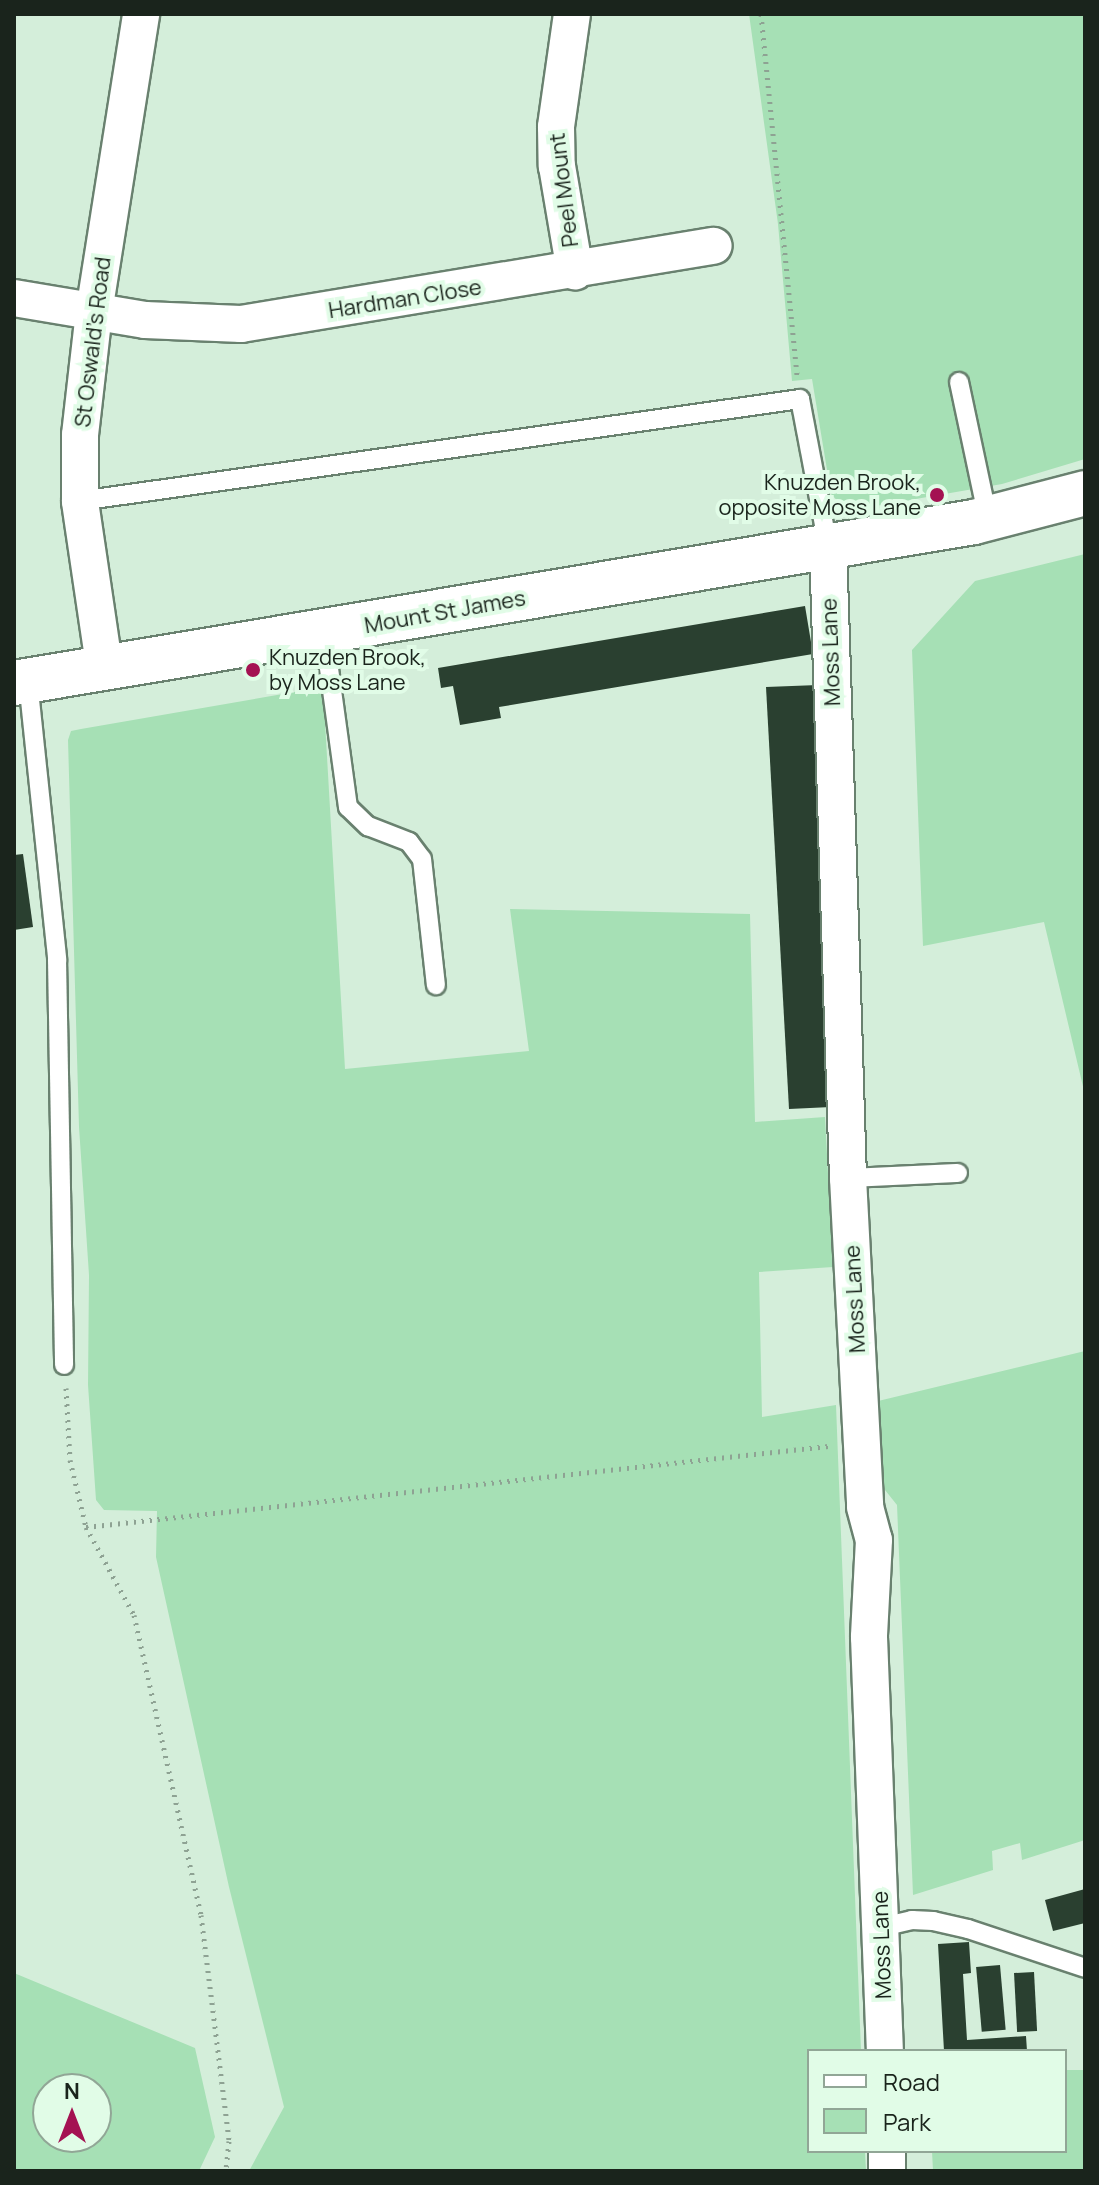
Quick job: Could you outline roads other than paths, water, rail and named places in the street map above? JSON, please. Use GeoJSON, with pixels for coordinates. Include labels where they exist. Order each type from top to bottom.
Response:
{"type":"FeatureCollection","features":[{"type":"Feature","properties":{"kind":"main road","name":"Mount St James"},"geometry":{"type":"LineString","coordinates":[[21,682],[105,671],[988,518],[1085,493]]}},
{"type":"Feature","properties":{"kind":"street","name":"St Oswald's Road"},"geometry":{"type":"LineString","coordinates":[[105,671],[80,501],[80,435],[94,312],[141,14]]}},
{"type":"Feature","properties":{"kind":"street","name":"Peel Mount"},"geometry":{"type":"LineString","coordinates":[[572,14],[556,127],[557,166],[575,271]]}},
{"type":"Feature","properties":{"kind":"street","name":"Hardman Close"},"geometry":{"type":"LineString","coordinates":[[14,298],[145,320],[241,324],[714,246]]}},
{"type":"Feature","properties":{"kind":"street","name":"Moss Lane"},"geometry":{"type":"LineString","coordinates":[[828,546],[848,1178],[865,1507],[874,1540],[869,1637],[885,2049]]}},
{"type":"Feature","properties":{"kind":"lane"},"geometry":{"type":"LineString","coordinates":[[959,382],[988,518]]}},
{"type":"Feature","properties":{"kind":"lane"},"geometry":{"type":"LineString","coordinates":[[80,501],[800,399],[828,546]]}},
{"type":"Feature","properties":{"kind":"lane"},"geometry":{"type":"LineString","coordinates":[[324,632],[348,807],[368,826],[409,842],[422,859],[436,985]]}},
{"type":"Feature","properties":{"kind":"lane"},"geometry":{"type":"LineString","coordinates":[[21,682],[57,959],[64,1365]]}},
{"type":"Feature","properties":{"kind":"lane"},"geometry":{"type":"LineString","coordinates":[[848,1178],[958,1173]]}},
{"type":"Feature","properties":{"kind":"lane"},"geometry":{"type":"LineString","coordinates":[[882,1927],[912,1920],[933,1921],[968,1929],[1085,1968]]}},
{"type":"Feature","properties":{"kind":"place","name":"Knuzden Brook, opposite Moss Lane"},"geometry":{"type":"Point","coordinates":[937,495]}},
{"type":"Feature","properties":{"kind":"place","name":"Knuzden Brook, by Moss Lane"},"geometry":{"type":"Point","coordinates":[253,670]}}]}
